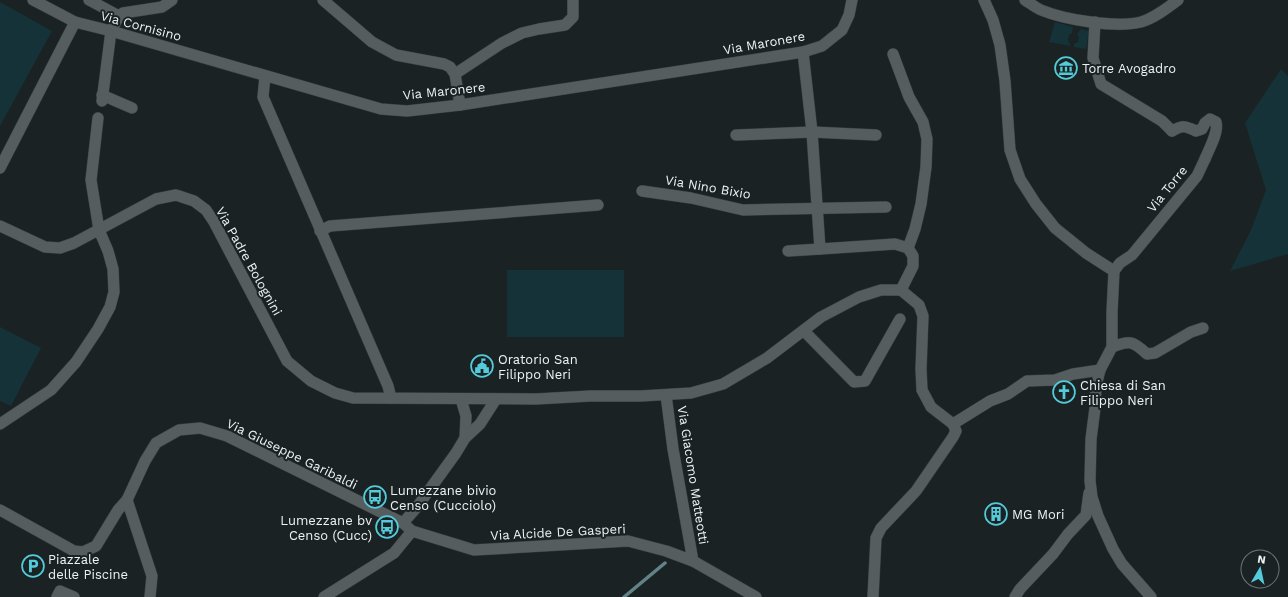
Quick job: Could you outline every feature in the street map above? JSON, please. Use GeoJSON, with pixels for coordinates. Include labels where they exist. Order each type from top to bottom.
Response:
{"type":"FeatureCollection","features":[{"type":"Feature","properties":{"kind":"street"},"geometry":{"type":"LineString","coordinates":[[0,168],[75,22],[33,0]]}},
{"type":"Feature","properties":{"kind":"street"},"geometry":{"type":"LineString","coordinates":[[89,0],[119,16]]}},
{"type":"Feature","properties":{"kind":"street"},"geometry":{"type":"LineString","coordinates":[[132,108],[102,98],[111,31],[119,16],[123,12],[162,7],[172,0]]}},
{"type":"Feature","properties":{"kind":"street"},"geometry":{"type":"LineString","coordinates":[[323,0],[372,42],[396,55],[444,64],[450,67],[455,74],[460,105]]}},
{"type":"Feature","properties":{"kind":"street"},"geometry":{"type":"LineString","coordinates":[[455,74],[502,43],[522,33],[565,25],[573,17],[572,0]]}},
{"type":"Feature","properties":{"kind":"street","name":"Via Maronere"},"geometry":{"type":"LineString","coordinates":[[265,76],[381,109],[407,111],[460,105],[803,52],[822,46],[842,30],[849,15],[852,0]]}},
{"type":"Feature","properties":{"kind":"street"},"geometry":{"type":"LineString","coordinates":[[984,0],[993,20],[1000,45],[1005,81],[1010,150],[1020,179],[1036,204],[1055,228],[1086,253],[1114,271],[1112,347],[1100,370],[1096,386],[1095,408],[1090,439],[1090,481],[1086,515],[1020,589],[1015,597]]}},
{"type":"Feature","properties":{"kind":"street"},"geometry":{"type":"LineString","coordinates":[[1026,0],[1040,10],[1077,20],[1120,24],[1141,22],[1154,17],[1178,0]]}},
{"type":"Feature","properties":{"kind":"street","name":"Via Cornisino"},"geometry":{"type":"LineString","coordinates":[[75,22],[265,76]]}},
{"type":"Feature","properties":{"kind":"street","name":"Via Torre"},"geometry":{"type":"LineString","coordinates":[[1095,22],[1093,58],[1101,84],[1162,121],[1172,131],[1186,126],[1196,131],[1202,129],[1205,123],[1210,120],[1216,122],[1218,127],[1197,176],[1132,255],[1120,263],[1114,271]]}},
{"type":"Feature","properties":{"kind":"street"},"geometry":{"type":"LineString","coordinates":[[803,52],[812,132],[816,209],[820,248]]}},
{"type":"Feature","properties":{"kind":"street"},"geometry":{"type":"LineString","coordinates":[[893,54],[909,97],[923,122],[927,139],[926,167],[921,204],[915,229],[908,248]]}},
{"type":"Feature","properties":{"kind":"street"},"geometry":{"type":"LineString","coordinates":[[265,76],[263,97],[388,386],[391,398]]}},
{"type":"Feature","properties":{"kind":"street"},"geometry":{"type":"LineString","coordinates":[[0,424],[51,390],[76,362],[98,329],[110,307],[114,292],[113,269],[108,251],[99,230],[91,180],[98,118]]}},
{"type":"Feature","properties":{"kind":"street"},"geometry":{"type":"LineString","coordinates":[[736,135],[812,132],[876,136]]}},
{"type":"Feature","properties":{"kind":"street","name":"Via Nino Bixio"},"geometry":{"type":"LineString","coordinates":[[642,191],[691,198],[743,210],[886,208]]}},
{"type":"Feature","properties":{"kind":"street","name":"Via Padre Bolognini"},"geometry":{"type":"LineString","coordinates":[[0,226],[45,247],[60,248],[74,243],[156,199],[176,195],[194,201],[206,210],[214,222],[287,361],[311,381],[335,393],[352,398],[391,398]]}},
{"type":"Feature","properties":{"kind":"street"},"geometry":{"type":"LineString","coordinates":[[320,230],[330,226],[598,205]]}},
{"type":"Feature","properties":{"kind":"street"},"geometry":{"type":"LineString","coordinates":[[788,251],[895,244],[908,248],[913,256],[913,266],[901,290],[919,305],[923,316],[921,369],[922,390],[931,407],[953,424],[956,431],[916,491],[881,528],[876,538],[873,597]]}},
{"type":"Feature","properties":{"kind":"street","name":"Via Giacomo Matteotti"},"geometry":{"type":"LineString","coordinates":[[391,398],[496,399],[666,395],[691,393],[723,384],[767,358],[821,317],[859,297],[881,290],[901,290]]}},
{"type":"Feature","properties":{"kind":"street"},"geometry":{"type":"LineString","coordinates":[[804,331],[854,382],[865,381],[900,319]]}},
{"type":"Feature","properties":{"kind":"street"},"geometry":{"type":"LineString","coordinates":[[1112,347],[1125,342],[1137,346],[1147,354],[1155,354],[1191,332],[1204,328]]}},
{"type":"Feature","properties":{"kind":"street"},"geometry":{"type":"LineString","coordinates":[[953,424],[990,401],[1008,394],[1027,381],[1055,380],[1100,370]]}},
{"type":"Feature","properties":{"kind":"street","name":"Via Giacomo Matteotti"},"geometry":{"type":"LineString","coordinates":[[666,395],[672,449],[693,561]]}},
{"type":"Feature","properties":{"kind":"street"},"geometry":{"type":"LineString","coordinates":[[461,398],[466,416],[465,438]]}},
{"type":"Feature","properties":{"kind":"street"},"geometry":{"type":"LineString","coordinates":[[403,523],[417,507],[465,438],[480,424],[496,399]]}},
{"type":"Feature","properties":{"kind":"street","name":"Via Giuseppe Garibaldi"},"geometry":{"type":"LineString","coordinates":[[0,510],[74,551],[83,552],[96,546],[118,510],[127,500],[145,461],[156,444],[179,430],[200,428],[227,436],[403,523]]}},
{"type":"Feature","properties":{"kind":"street"},"geometry":{"type":"LineString","coordinates":[[1090,481],[1092,497],[1098,516],[1113,549],[1122,564],[1152,597]]}},
{"type":"Feature","properties":{"kind":"street"},"geometry":{"type":"LineString","coordinates":[[127,500],[152,576],[150,597]]}},
{"type":"Feature","properties":{"kind":"street","name":"Via Alcide De Gasperi"},"geometry":{"type":"LineString","coordinates":[[403,523],[412,531],[474,550],[628,541],[666,551],[693,561],[756,597]]}},
{"type":"Feature","properties":{"kind":"street"},"geometry":{"type":"LineString","coordinates":[[324,597],[394,552],[412,531]]}},
{"type":"Feature","properties":{"kind":"street"},"geometry":{"type":"LineString","coordinates":[[59,594],[74,597]]}},
{"type":"Feature","properties":{"kind":"shaded area"},"geometry":{"type":"Polygon","coordinates":[[[0,2],[52,31],[0,126],[0,2]]]}},
{"type":"Feature","properties":{"kind":"shaded area"},"geometry":{"type":"Polygon","coordinates":[[[1055,22],[1073,27],[1072,33],[1069,35],[1068,40],[1070,46],[1049,42],[1055,22]]]}},
{"type":"Feature","properties":{"kind":"shaded area"},"geometry":{"type":"Polygon","coordinates":[[[1081,29],[1089,31],[1086,49],[1074,47],[1074,44],[1078,42],[1079,37],[1077,34],[1081,29]]]}},
{"type":"Feature","properties":{"kind":"shaded area"},"geometry":{"type":"Polygon","coordinates":[[[1281,69],[1288,76],[1288,254],[1230,271],[1251,230],[1266,190],[1245,123],[1281,69]]]}},
{"type":"Feature","properties":{"kind":"shaded area"},"geometry":{"type":"Polygon","coordinates":[[[507,270],[624,270],[624,337],[507,337],[507,270]]]}},
{"type":"Feature","properties":{"kind":"shaded area"},"geometry":{"type":"Polygon","coordinates":[[[0,327],[41,348],[11,406],[0,401],[0,327]]]}},
{"type":"Feature","properties":{"kind":"waterway"},"geometry":{"type":"LineString","coordinates":[[624,597],[665,563]]}},
{"type":"Feature","properties":{"kind":"place","name":"Torre Avogadro"},"geometry":{"type":"Point","coordinates":[1066,68]}},
{"type":"Feature","properties":{"kind":"place","name":"Oratorio San Filippo Neri"},"geometry":{"type":"Point","coordinates":[482,366]}},
{"type":"Feature","properties":{"kind":"place","name":"Chiesa di San Filippo Neri"},"geometry":{"type":"Point","coordinates":[1064,392]}},
{"type":"Feature","properties":{"kind":"place","name":"Lumezzane bivio Censo (Cucciolo)"},"geometry":{"type":"Point","coordinates":[375,497]}},
{"type":"Feature","properties":{"kind":"place","name":"MG Mori"},"geometry":{"type":"Point","coordinates":[996,514]}},
{"type":"Feature","properties":{"kind":"place","name":"Lumezzane bv Censo (Cucc)"},"geometry":{"type":"Point","coordinates":[387,527]}},
{"type":"Feature","properties":{"kind":"place","name":"Piazzale delle Piscine"},"geometry":{"type":"Point","coordinates":[33,566]}}]}
